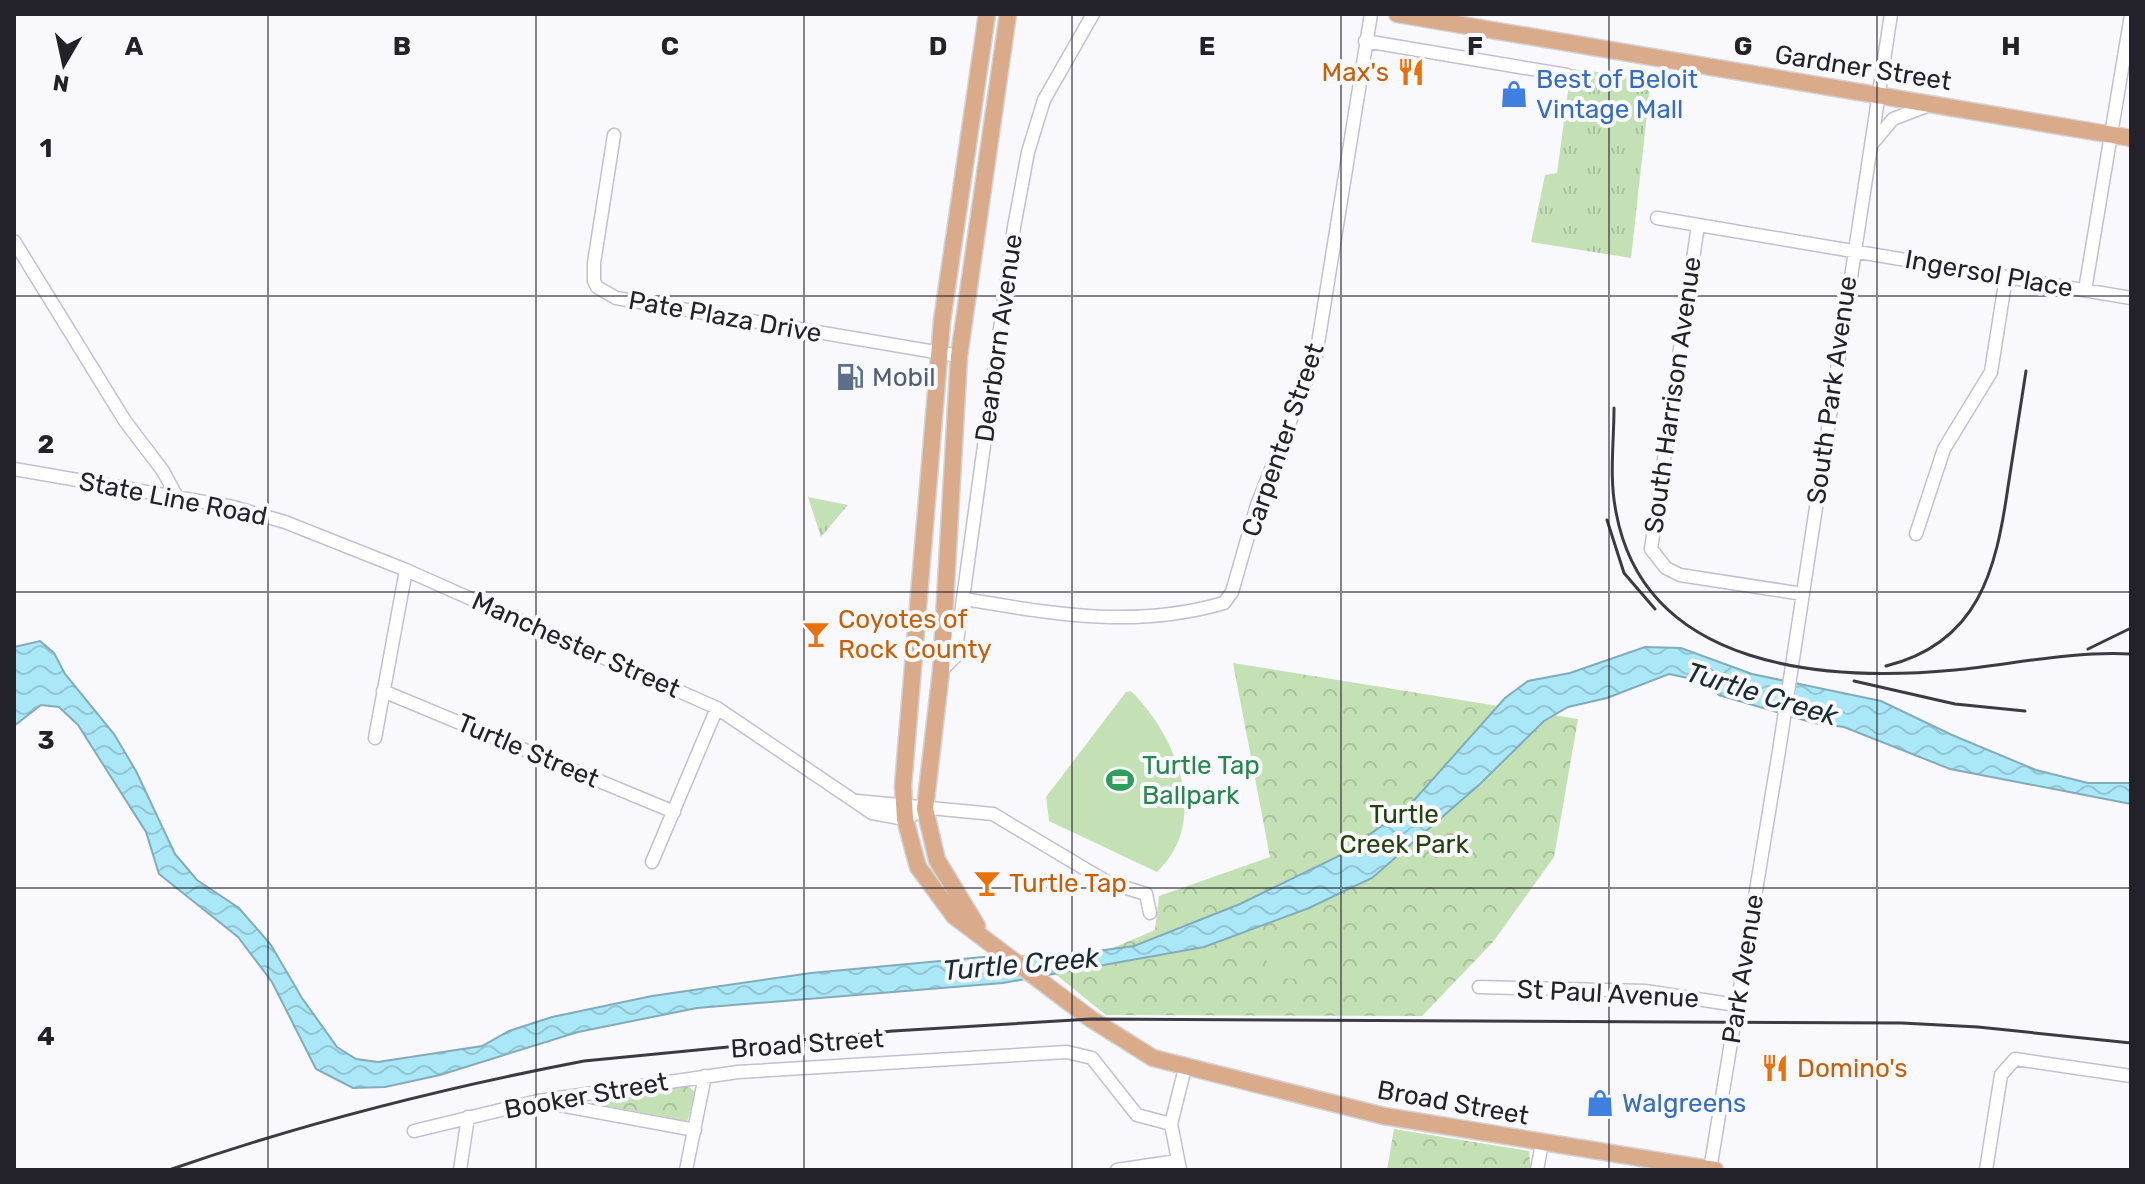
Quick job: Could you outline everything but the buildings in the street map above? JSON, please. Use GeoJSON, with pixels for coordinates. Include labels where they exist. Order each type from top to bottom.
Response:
{"type":"FeatureCollection","features":[{"type":"Feature","properties":{"kind":"main road"},"geometry":{"type":"LineString","coordinates":[[987,14],[939,353],[904,811],[909,843],[925,880],[954,916],[991,943]]}},
{"type":"Feature","properties":{"kind":"main road"},"geometry":{"type":"LineString","coordinates":[[991,943],[959,902],[937,860],[925,809],[941,671],[959,356],[1008,14]]}},
{"type":"Feature","properties":{"kind":"main road","name":"Gardner Street"},"geometry":{"type":"LineString","coordinates":[[1397,14],[2131,138]]}},
{"type":"Feature","properties":{"kind":"main road","name":"Broad Street"},"geometry":{"type":"LineString","coordinates":[[991,943],[1049,988],[1153,1058],[1362,1111],[1711,1170]]}},
{"type":"Feature","properties":{"kind":"street","name":"Dearborn Avenue"},"geometry":{"type":"LineString","coordinates":[[941,671],[955,657],[1012,242],[1028,152],[1044,100],[1093,14]]}},
{"type":"Feature","properties":{"kind":"street","name":"Carpenter Street"},"geometry":{"type":"LineString","coordinates":[[964,599],[1113,620],[1138,620],[1224,603],[1239,573],[1257,505],[1282,436],[1316,356],[1371,14]]}},
{"type":"Feature","properties":{"kind":"street","name":"South Park Avenue"},"geometry":{"type":"LineString","coordinates":[[1777,767],[1852,251],[1891,14]]}},
{"type":"Feature","properties":{"kind":"street"},"geometry":{"type":"LineString","coordinates":[[2085,290],[2131,15]]}},
{"type":"Feature","properties":{"kind":"street"},"geometry":{"type":"LineString","coordinates":[[1365,41],[1567,75]]}},
{"type":"Feature","properties":{"kind":"street"},"geometry":{"type":"LineString","coordinates":[[1870,147],[1898,115],[1935,104]]}},
{"type":"Feature","properties":{"kind":"street","name":"Pate Plaza Drive"},"geometry":{"type":"LineString","coordinates":[[614,135],[594,263],[594,281],[605,293],[616,298],[959,356]]}},
{"type":"Feature","properties":{"kind":"street","name":"Ingersol Place"},"geometry":{"type":"LineString","coordinates":[[1657,218],[2131,298]]}},
{"type":"Feature","properties":{"kind":"street","name":"South Harrison Avenue"},"geometry":{"type":"LineString","coordinates":[[1698,225],[1650,539],[1659,562],[1680,575],[1803,594]]}},
{"type":"Feature","properties":{"kind":"street"},"geometry":{"type":"LineString","coordinates":[[14,241],[125,421],[163,471],[177,497]]}},
{"type":"Feature","properties":{"kind":"street"},"geometry":{"type":"LineString","coordinates":[[1916,534],[1944,449],[1991,372],[2006,277]]}},
{"type":"Feature","properties":{"kind":"street","name":"State Line Road"},"geometry":{"type":"LineString","coordinates":[[14,469],[233,507],[285,522]]}},
{"type":"Feature","properties":{"kind":"street","name":"Manchester Street"},"geometry":{"type":"LineString","coordinates":[[285,522],[406,570],[717,708],[850,800],[904,811],[925,809],[993,814],[1107,882],[1146,894],[1150,913]]}},
{"type":"Feature","properties":{"kind":"street"},"geometry":{"type":"LineString","coordinates":[[375,738],[406,570]]}},
{"type":"Feature","properties":{"kind":"street","name":"Turtle Street"},"geometry":{"type":"LineString","coordinates":[[383,691],[674,812]]}},
{"type":"Feature","properties":{"kind":"street"},"geometry":{"type":"LineString","coordinates":[[652,862],[717,708]]}},
{"type":"Feature","properties":{"kind":"street","name":"Park Avenue"},"geometry":{"type":"LineString","coordinates":[[1711,1170],[1777,767]]}},
{"type":"Feature","properties":{"kind":"street","name":"St Paul Avenue"},"geometry":{"type":"LineString","coordinates":[[1479,987],[1645,991],[1736,1005]]}},
{"type":"Feature","properties":{"kind":"street","name":"Broad Street"},"geometry":{"type":"LineString","coordinates":[[705,1076],[983,1055],[1075,1052],[1092,1058],[1129,1109],[1137,1115],[1171,1124]]}},
{"type":"Feature","properties":{"kind":"street"},"geometry":{"type":"LineString","coordinates":[[1986,1170],[2001,1075],[2009,1062],[2015,1059],[2131,1076]]}},
{"type":"Feature","properties":{"kind":"street"},"geometry":{"type":"LineString","coordinates":[[1117,1170],[1178,1165],[1171,1124],[1185,1068]]}},
{"type":"Feature","properties":{"kind":"street"},"geometry":{"type":"LineString","coordinates":[[686,1170],[705,1076]]}},
{"type":"Feature","properties":{"kind":"street","name":"Booker Street"},"geometry":{"type":"LineString","coordinates":[[414,1131],[538,1101],[705,1076]]}},
{"type":"Feature","properties":{"kind":"street"},"geometry":{"type":"LineString","coordinates":[[538,1101],[695,1130]]}},
{"type":"Feature","properties":{"kind":"street"},"geometry":{"type":"LineString","coordinates":[[460,1170],[468,1117]]}},
{"type":"Feature","properties":{"kind":"street"},"geometry":{"type":"LineString","coordinates":[[1537,1170],[1542,1143]]}},
{"type":"Feature","properties":{"kind":"green space"},"geometry":{"type":"Polygon","coordinates":[[[1571,69],[1651,78],[1631,258],[1531,242],[1545,175],[1557,173],[1571,69]]]}},
{"type":"Feature","properties":{"kind":"green space"},"geometry":{"type":"Polygon","coordinates":[[[808,497],[848,505],[821,537],[808,497]]]}},
{"type":"Feature","properties":{"kind":"green space","name":"Turtle Creek Park"},"geometry":{"type":"Polygon","coordinates":[[[1233,663],[1578,719],[1554,857],[1493,942],[1422,1016],[1106,1015],[1054,973],[1155,930],[1159,896],[1270,857],[1233,663]]]}},
{"type":"Feature","properties":{"kind":"green space","name":"Turtle Tap Ballpark"},"geometry":{"type":"Polygon","coordinates":[[[1131,691],[1147,709],[1173,753],[1185,803],[1182,828],[1173,851],[1157,872],[1049,821],[1046,797],[1126,692],[1131,691]]]}},
{"type":"Feature","properties":{"kind":"green space"},"geometry":{"type":"Polygon","coordinates":[[[1267,955],[1304,956],[1304,979],[1266,978],[1267,955]]]}},
{"type":"Feature","properties":{"kind":"green space"},"geometry":{"type":"Polygon","coordinates":[[[688,1086],[696,1093],[687,1122],[591,1104],[596,1100],[688,1086]]]}},
{"type":"Feature","properties":{"kind":"green space"},"geometry":{"type":"Polygon","coordinates":[[[1394,1129],[1529,1151],[1531,1170],[1387,1170],[1394,1129]]]}},
{"type":"Feature","properties":{"kind":"water","name":"Turtle Creek"},"geometry":{"type":"Polygon","coordinates":[[[40,641],[54,653],[65,674],[114,734],[136,771],[175,854],[197,880],[239,908],[271,945],[302,998],[337,1047],[356,1059],[378,1062],[482,1046],[509,1031],[552,1017],[652,996],[811,973],[983,957],[1060,956],[1134,946],[1240,904],[1341,855],[1409,806],[1505,698],[1528,681],[1570,673],[1645,647],[1681,648],[1752,674],[1881,701],[2036,770],[2088,783],[2131,783],[2131,804],[1950,769],[1844,727],[1814,723],[1719,695],[1707,682],[1669,674],[1607,698],[1568,707],[1544,721],[1479,785],[1372,878],[1309,908],[1204,947],[1003,983],[697,1008],[578,1032],[440,1075],[385,1087],[353,1088],[316,1069],[272,982],[238,937],[159,874],[146,832],[78,725],[59,707],[41,705],[14,726],[14,647],[40,641]]]}},
{"type":"Feature","properties":{"kind":"railway"},"geometry":{"type":"LineString","coordinates":[[1886,666],[1917,655],[1943,640],[1962,621],[1989,574],[2003,518],[2026,371]]}},
{"type":"Feature","properties":{"kind":"railway"},"geometry":{"type":"LineString","coordinates":[[1614,408],[1614,499],[1634,565],[1663,605],[1702,635],[1748,655],[1799,667],[1852,673],[1955,670],[2065,656],[2131,654]]}},
{"type":"Feature","properties":{"kind":"railway"},"geometry":{"type":"LineString","coordinates":[[1607,520],[1624,573],[1655,609]]}},
{"type":"Feature","properties":{"kind":"railway"},"geometry":{"type":"LineString","coordinates":[[2088,649],[2131,628]]}},
{"type":"Feature","properties":{"kind":"railway"},"geometry":{"type":"LineString","coordinates":[[1854,681],[1955,704],[2025,711]]}},
{"type":"Feature","properties":{"kind":"railway"},"geometry":{"type":"LineString","coordinates":[[169,1170],[374,1108],[584,1061],[893,1031],[1091,1019],[1902,1023],[1978,1027],[2131,1043]]}},
{"type":"Feature","properties":{"kind":"place","name":"Max's"},"geometry":{"type":"Point","coordinates":[1411,72]}},
{"type":"Feature","properties":{"kind":"place","name":"Best of Beloit Vintage Mall"},"geometry":{"type":"Point","coordinates":[1514,94]}},
{"type":"Feature","properties":{"kind":"place","name":"Mobil"},"geometry":{"type":"Point","coordinates":[850,377]}},
{"type":"Feature","properties":{"kind":"place","name":"Coyotes of Rock County"},"geometry":{"type":"Point","coordinates":[816,634]}},
{"type":"Feature","properties":{"kind":"place","name":"Turtle Tap Ballpark"},"geometry":{"type":"Point","coordinates":[1120,780]}},
{"type":"Feature","properties":{"kind":"place","name":"Turtle Tap"},"geometry":{"type":"Point","coordinates":[987,883]}},
{"type":"Feature","properties":{"kind":"place","name":"Domino's"},"geometry":{"type":"Point","coordinates":[1775,1068]}},
{"type":"Feature","properties":{"kind":"place","name":"Walgreens"},"geometry":{"type":"Point","coordinates":[1600,1103]}}]}
